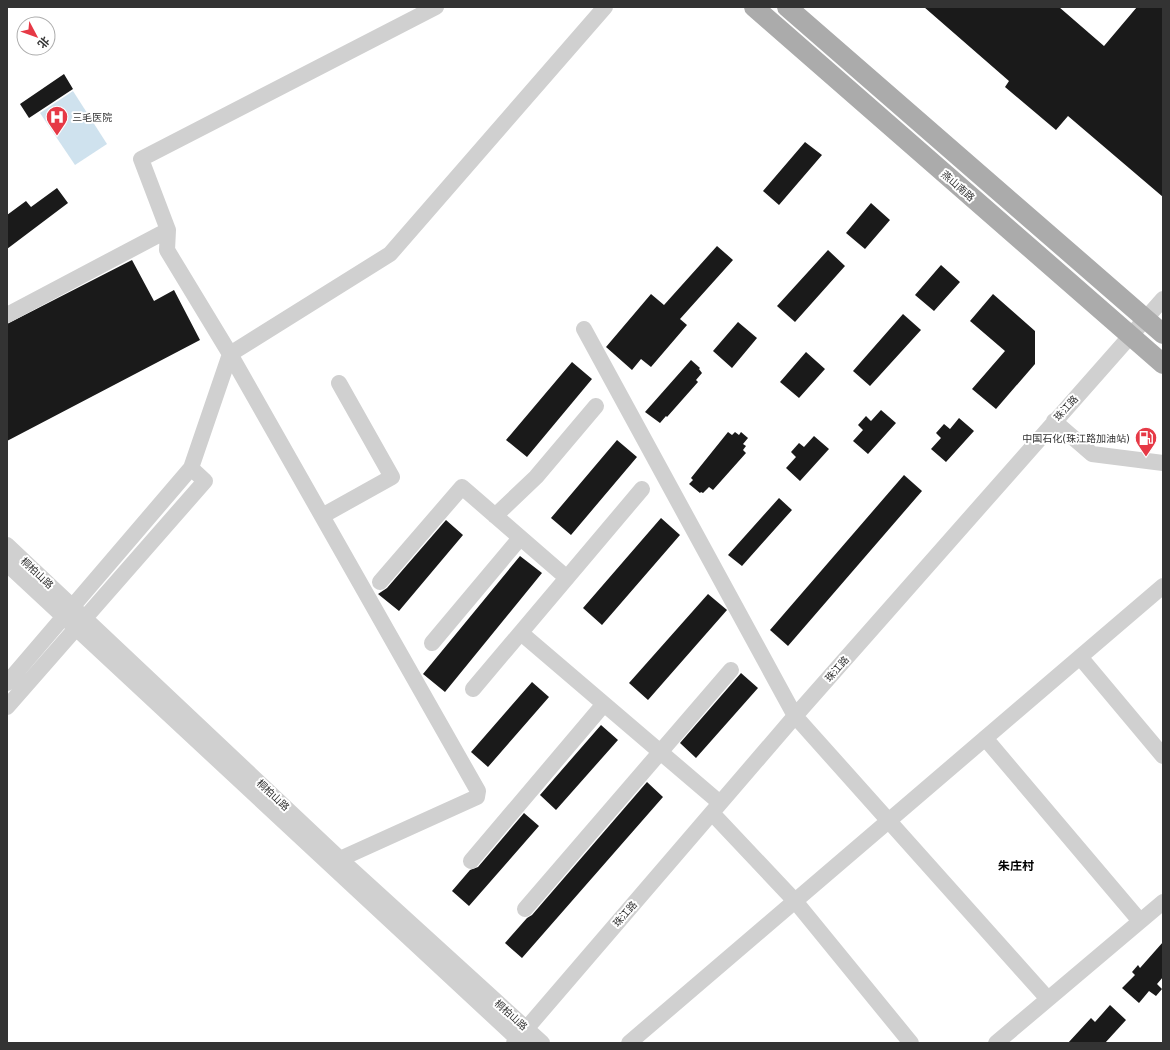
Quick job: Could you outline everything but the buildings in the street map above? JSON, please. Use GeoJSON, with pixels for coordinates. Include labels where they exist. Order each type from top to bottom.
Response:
{"type":"FeatureCollection","features":[{"type":"Feature","properties":{"kind":"main road","name":"燕山南路"},"geometry":{"type":"LineString","coordinates":[[754,7],[1163,364]]}},
{"type":"Feature","properties":{"kind":"main road"},"geometry":{"type":"LineString","coordinates":[[787,7],[1163,334]]}},
{"type":"Feature","properties":{"kind":"street"},"geometry":{"type":"LineString","coordinates":[[340,859],[476,798],[478,792],[230,354],[167,250],[168,230],[142,159],[436,7]]}},
{"type":"Feature","properties":{"kind":"street"},"geometry":{"type":"LineString","coordinates":[[7,683],[191,468],[230,354],[390,254],[605,7]]}},
{"type":"Feature","properties":{"kind":"street"},"geometry":{"type":"LineString","coordinates":[[7,315],[168,230]]}},
{"type":"Feature","properties":{"kind":"street","name":"珠江路"},"geometry":{"type":"LineString","coordinates":[[520,1039],[795,716],[1163,298]]}},
{"type":"Feature","properties":{"kind":"street"},"geometry":{"type":"LineString","coordinates":[[584,329],[795,716],[1048,999]]}},
{"type":"Feature","properties":{"kind":"street"},"geometry":{"type":"LineString","coordinates":[[322,516],[392,477],[339,383]]}},
{"type":"Feature","properties":{"kind":"street"},"geometry":{"type":"LineString","coordinates":[[495,516],[536,477],[596,406]]}},
{"type":"Feature","properties":{"kind":"street"},"geometry":{"type":"LineString","coordinates":[[1054,421],[1092,454],[1163,464]]}},
{"type":"Feature","properties":{"kind":"street"},"geometry":{"type":"LineString","coordinates":[[7,707],[206,480],[191,468]]}},
{"type":"Feature","properties":{"kind":"street"},"geometry":{"type":"LineString","coordinates":[[380,582],[462,487],[567,578]]}},
{"type":"Feature","properties":{"kind":"street"},"geometry":{"type":"LineString","coordinates":[[473,689],[642,489]]}},
{"type":"Feature","properties":{"kind":"street"},"geometry":{"type":"LineString","coordinates":[[432,643],[520,538]]}},
{"type":"Feature","properties":{"kind":"street","name":"桐柏山路"},"geometry":{"type":"LineString","coordinates":[[7,545],[68,612]]}},
{"type":"Feature","properties":{"kind":"street","name":"桐柏山路"},"geometry":{"type":"LineString","coordinates":[[7,564],[68,612],[340,859],[520,1039]]}},
{"type":"Feature","properties":{"kind":"street"},"geometry":{"type":"LineString","coordinates":[[629,1043],[1163,586]]}},
{"type":"Feature","properties":{"kind":"street","name":"桐柏山路"},"geometry":{"type":"LineString","coordinates":[[80,623],[520,1039],[542,1043]]}},
{"type":"Feature","properties":{"kind":"street"},"geometry":{"type":"LineString","coordinates":[[521,633],[660,752],[716,808],[795,901],[911,1043]]}},
{"type":"Feature","properties":{"kind":"street"},"geometry":{"type":"LineString","coordinates":[[1080,657],[1163,756]]}},
{"type":"Feature","properties":{"kind":"street"},"geometry":{"type":"LineString","coordinates":[[525,909],[731,670]]}},
{"type":"Feature","properties":{"kind":"street"},"geometry":{"type":"LineString","coordinates":[[471,862],[604,704]]}},
{"type":"Feature","properties":{"kind":"street"},"geometry":{"type":"LineString","coordinates":[[985,738],[1140,921]]}},
{"type":"Feature","properties":{"kind":"street"},"geometry":{"type":"LineString","coordinates":[[996,1043],[1163,902]]}},
{"type":"Feature","properties":{"kind":"water"},"geometry":{"type":"Polygon","coordinates":[[[73,91],[107,144],[75,165],[40,113],[73,91]]]}},
{"type":"Feature","properties":{"kind":"place","name":"三毛医院"},"geometry":{"type":"Point","coordinates":[57,136]}},
{"type":"Feature","properties":{"kind":"place","name":"中国石化(珠江路加油站)"},"geometry":{"type":"Point","coordinates":[1146,458]}},
{"type":"Feature","properties":{"kind":"district","name":"朱庄村"},"geometry":{"type":"Point","coordinates":[1016,866]}}]}
